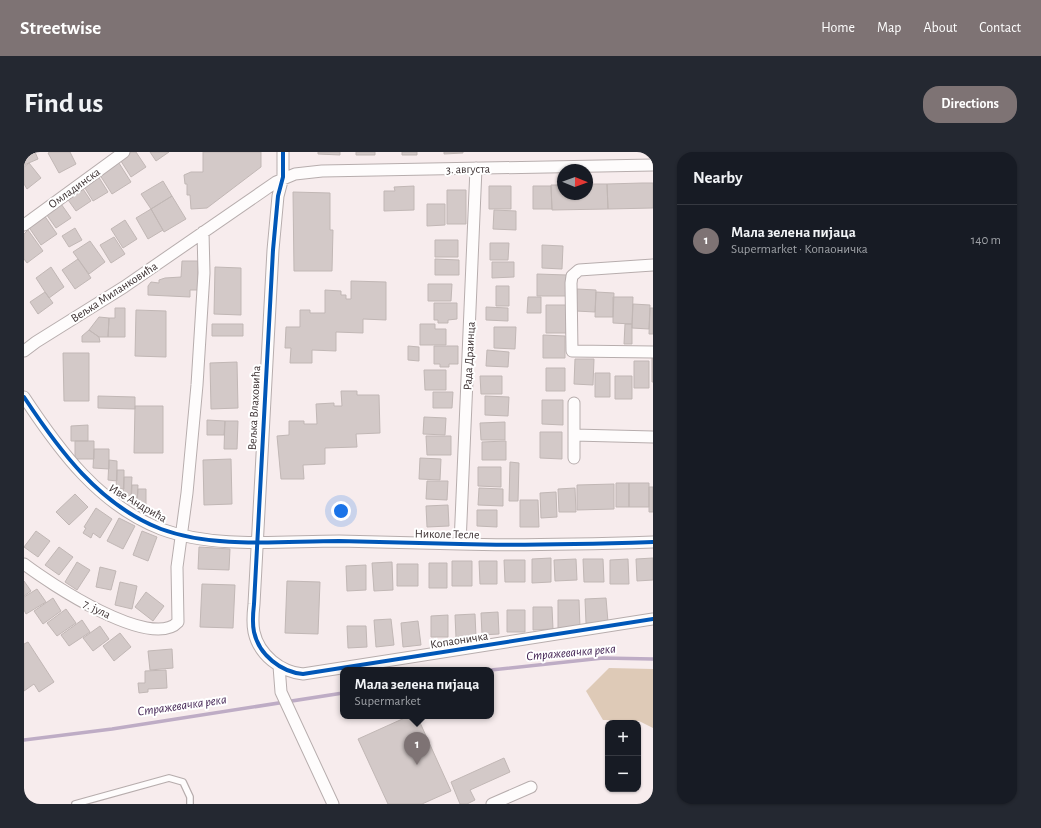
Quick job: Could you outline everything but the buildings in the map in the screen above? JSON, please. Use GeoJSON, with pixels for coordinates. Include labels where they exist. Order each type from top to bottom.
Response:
{"type":"FeatureCollection","features":[{"type":"Feature","properties":{"kind":"street","name":"Омладинска"},"geometry":{"type":"LineString","coordinates":[[24,225],[124,152]]}},
{"type":"Feature","properties":{"kind":"street","name":"Вељка Влаховића"},"geometry":{"type":"LineString","coordinates":[[276,663],[260,646],[254,630],[257,542],[275,224],[278,196],[283,177],[283,152]]}},
{"type":"Feature","properties":{"kind":"street","name":"3. августа"},"geometry":{"type":"LineString","coordinates":[[283,177],[322,171],[653,165]]}},
{"type":"Feature","properties":{"kind":"street","name":"Рада Драинца"},"geometry":{"type":"LineString","coordinates":[[460,544],[476,168]]}},
{"type":"Feature","properties":{"kind":"street","name":"Вељка Миланковића"},"geometry":{"type":"LineString","coordinates":[[24,351],[124,287],[283,177]]}},
{"type":"Feature","properties":{"kind":"street"},"geometry":{"type":"LineString","coordinates":[[181,535],[197,385],[204,273],[203,232]]}},
{"type":"Feature","properties":{"kind":"street"},"geometry":{"type":"LineString","coordinates":[[653,265],[587,268],[575,272],[572,276],[571,282],[572,351],[653,352]]}},
{"type":"Feature","properties":{"kind":"street","name":"Иве Андрића"},"geometry":{"type":"LineString","coordinates":[[24,397],[67,457],[104,496],[149,523],[181,535],[240,541]]}},
{"type":"Feature","properties":{"kind":"street"},"geometry":{"type":"LineString","coordinates":[[574,403],[574,458]]}},
{"type":"Feature","properties":{"kind":"street"},"geometry":{"type":"LineString","coordinates":[[574,435],[653,437]]}},
{"type":"Feature","properties":{"kind":"street","name":"7. јула"},"geometry":{"type":"LineString","coordinates":[[24,564],[61,590],[82,602],[132,624],[160,629],[171,628],[178,622],[177,567],[181,535]]}},
{"type":"Feature","properties":{"kind":"street","name":"Николе Тесле"},"geometry":{"type":"LineString","coordinates":[[240,541],[344,541],[460,544],[653,542]]}},
{"type":"Feature","properties":{"kind":"street","name":"Копаоничка"},"geometry":{"type":"LineString","coordinates":[[354,667],[653,619]]}},
{"type":"Feature","properties":{"kind":"street"},"geometry":{"type":"LineString","coordinates":[[276,663],[281,692],[333,804]]}},
{"type":"Feature","properties":{"kind":"street","name":"Копаоничка"},"geometry":{"type":"LineString","coordinates":[[276,663],[294,673],[317,673],[340,669]]}},
{"type":"Feature","properties":{"kind":"street"},"geometry":{"type":"LineString","coordinates":[[492,804],[531,787]]}},
{"type":"Feature","properties":{"kind":"lane"},"geometry":{"type":"LineString","coordinates":[[75,804],[169,778],[183,782],[190,797],[190,804]]}},
{"type":"Feature","properties":{"kind":"shaded area"},"geometry":{"type":"Polygon","coordinates":[[[609,668],[653,669],[653,728],[641,722],[641,720],[603,720],[586,691],[609,668]]]}},
{"type":"Feature","properties":{"kind":"waterway","name":"Стражевачка река"},"geometry":{"type":"LineString","coordinates":[[494,670],[603,658],[653,659]]}},
{"type":"Feature","properties":{"kind":"waterway","name":"Стражевачка река"},"geometry":{"type":"LineString","coordinates":[[24,740],[112,729],[340,693]]}},
{"type":"Feature","properties":{"kind":"cycle path"},"geometry":{"type":"LineString","coordinates":[[283,152],[283,177],[278,196],[273,250],[253,629],[257,640],[266,655],[272,661],[287,670],[303,674],[340,668]]}},
{"type":"Feature","properties":{"kind":"cycle path"},"geometry":{"type":"LineString","coordinates":[[24,397],[51,437],[66,456],[100,491],[118,506],[139,519],[161,529],[182,535],[226,542],[339,541],[484,545],[653,542]]}},
{"type":"Feature","properties":{"kind":"cycle path"},"geometry":{"type":"LineString","coordinates":[[348,667],[653,619]]}},
{"type":"Feature","properties":{"kind":"place","name":"Мала зелена пијаца"},"geometry":{"type":"Point","coordinates":[417,765]}}]}
